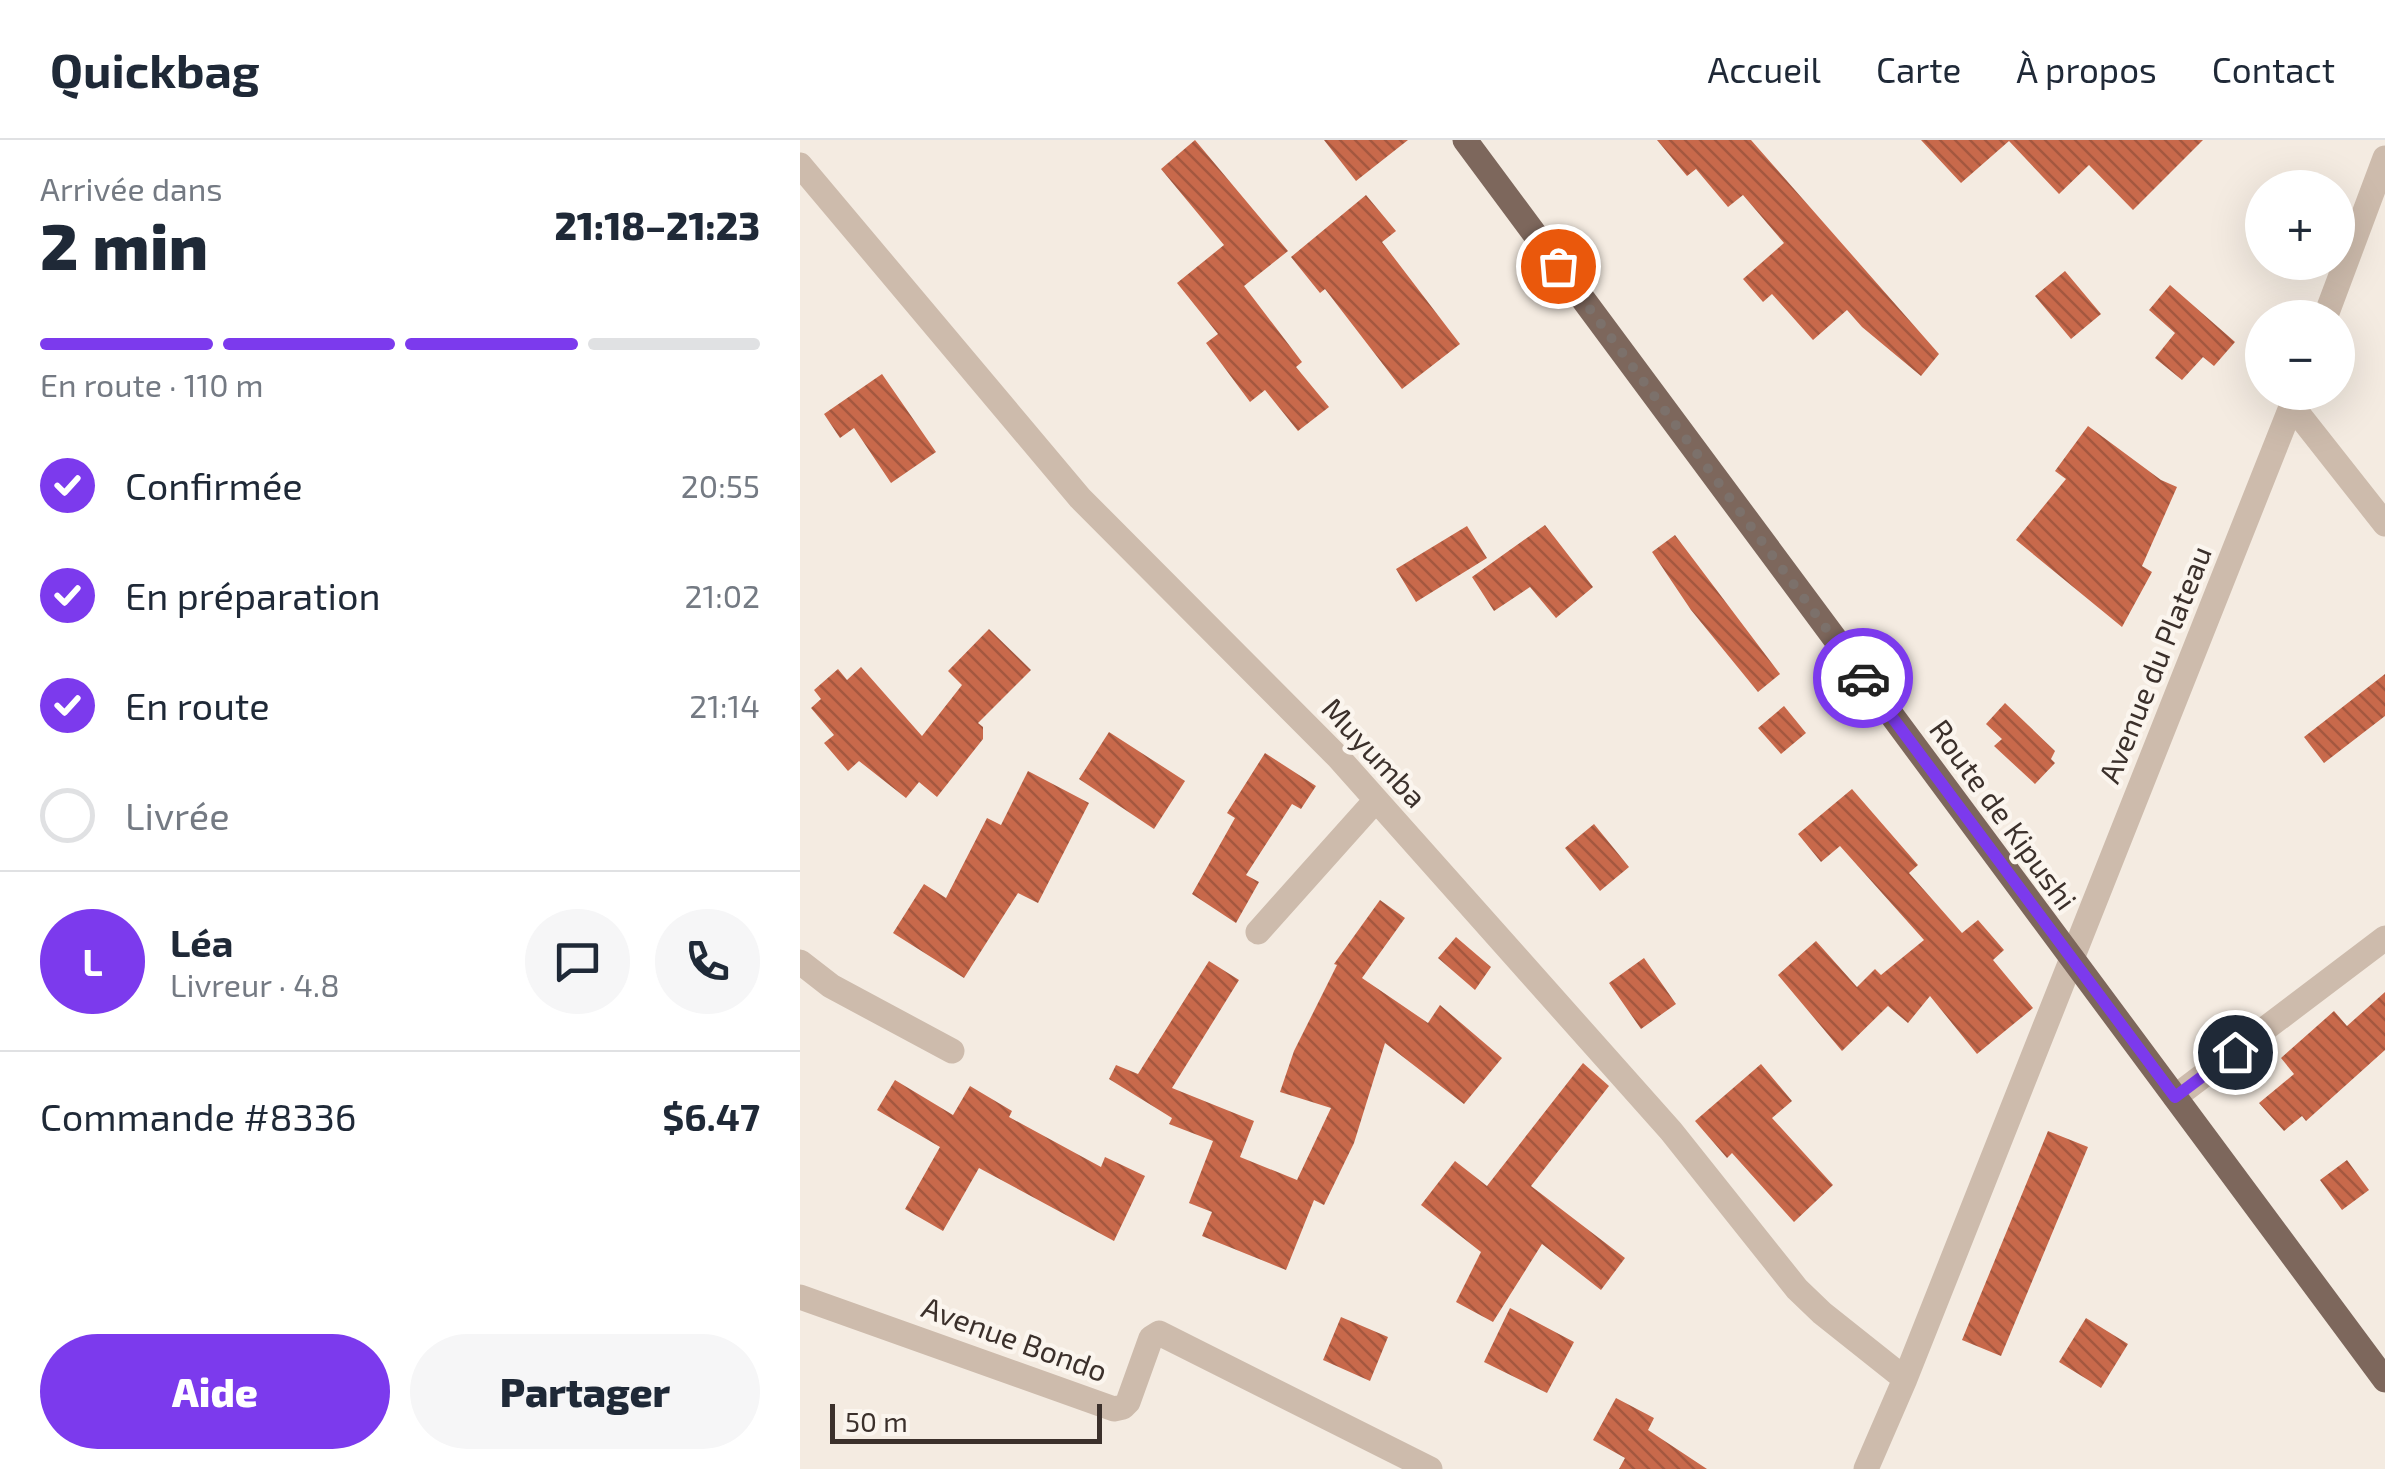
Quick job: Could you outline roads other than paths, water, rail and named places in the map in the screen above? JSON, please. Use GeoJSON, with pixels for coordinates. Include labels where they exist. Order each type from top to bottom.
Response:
{"type":"FeatureCollection","features":[{"type":"Feature","properties":{"kind":"main road","name":"Route de Kipushi"},"geometry":{"type":"LineString","coordinates":[[1465,140],[2385,1380]]}},
{"type":"Feature","properties":{"kind":"street"},"geometry":{"type":"LineString","coordinates":[[2332,300],[2385,158]]}},
{"type":"Feature","properties":{"kind":"street","name":"Muyumba"},"geometry":{"type":"LineString","coordinates":[[800,165],[1080,498],[1338,756],[1671,1132],[1797,1289],[1905,1379]]}},
{"type":"Feature","properties":{"kind":"street","name":"Avenue du Plateau"},"geometry":{"type":"LineString","coordinates":[[1866,1469],[2291,410]]}},
{"type":"Feature","properties":{"kind":"street"},"geometry":{"type":"LineString","coordinates":[[2303,410],[2385,524]]}},
{"type":"Feature","properties":{"kind":"street"},"geometry":{"type":"LineString","coordinates":[[1258,932],[1376,800]]}},
{"type":"Feature","properties":{"kind":"street"},"geometry":{"type":"LineString","coordinates":[[2175,1097],[2385,938]]}},
{"type":"Feature","properties":{"kind":"street"},"geometry":{"type":"LineString","coordinates":[[800,962],[831,986],[952,1051]]}},
{"type":"Feature","properties":{"kind":"street","name":"Avenue Bondo"},"geometry":{"type":"LineString","coordinates":[[800,1297],[1114,1409],[1123,1408],[1128,1402],[1150,1338],[1159,1334],[1430,1469]]}}]}
